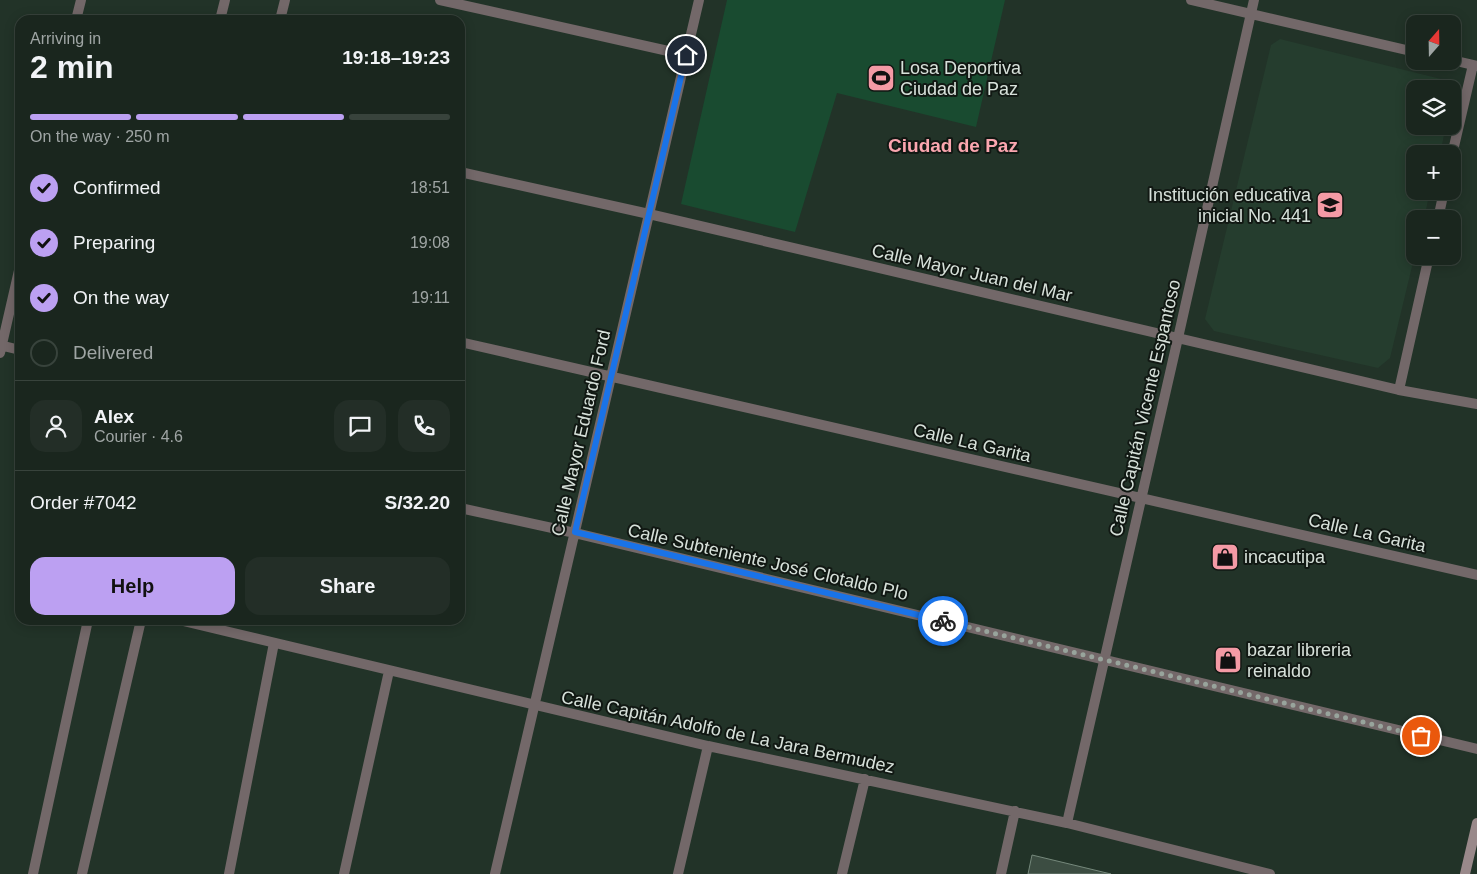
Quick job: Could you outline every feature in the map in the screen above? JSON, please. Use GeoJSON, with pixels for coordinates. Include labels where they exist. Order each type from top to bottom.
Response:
{"type":"FeatureCollection","features":[{"type":"Feature","properties":{"kind":"main road"},"geometry":{"type":"LineString","coordinates":[[1465,874],[1477,823]]}},
{"type":"Feature","properties":{"kind":"street"},"geometry":{"type":"LineString","coordinates":[[77,15],[81,0]]}},
{"type":"Feature","properties":{"kind":"street"},"geometry":{"type":"LineString","coordinates":[[221,15],[225,0]]}},
{"type":"Feature","properties":{"kind":"street"},"geometry":{"type":"LineString","coordinates":[[281,15],[285,0]]}},
{"type":"Feature","properties":{"kind":"street"},"geometry":{"type":"LineString","coordinates":[[440,0],[686,55]]}},
{"type":"Feature","properties":{"kind":"street","name":"Calle Mayor Eduardo Ford"},"geometry":{"type":"LineString","coordinates":[[496,874],[699,0]]}},
{"type":"Feature","properties":{"kind":"street"},"geometry":{"type":"LineString","coordinates":[[1191,0],[1406,50]]}},
{"type":"Feature","properties":{"kind":"street","name":"Calle Capitán Vicente Espantoso"},"geometry":{"type":"LineString","coordinates":[[1066,822],[1254,0]]}},
{"type":"Feature","properties":{"kind":"street"},"geometry":{"type":"LineString","coordinates":[[1455,145],[1475,65],[1461,62]]}},
{"type":"Feature","properties":{"kind":"street","name":"Calle Mayor Juan del Mar"},"geometry":{"type":"LineString","coordinates":[[465,173],[649,214],[1399,390],[1477,404]]}},
{"type":"Feature","properties":{"kind":"street"},"geometry":{"type":"LineString","coordinates":[[1399,390],[1428,265]]}},
{"type":"Feature","properties":{"kind":"street"},"geometry":{"type":"LineString","coordinates":[[15,288],[1,348],[15,349]]}},
{"type":"Feature","properties":{"kind":"street","name":"Calle La Garita"},"geometry":{"type":"LineString","coordinates":[[465,343],[1477,575]]}},
{"type":"Feature","properties":{"kind":"street","name":"Calle Subteniente José Clotaldo Plo"},"geometry":{"type":"LineString","coordinates":[[465,509],[575,532],[1477,749]]}},
{"type":"Feature","properties":{"kind":"street"},"geometry":{"type":"LineString","coordinates":[[33,874],[87,625]]}},
{"type":"Feature","properties":{"kind":"street"},"geometry":{"type":"LineString","coordinates":[[82,874],[141,625]]}},
{"type":"Feature","properties":{"kind":"street","name":"Calle Capitán Adolfo de La Jara Bermudez"},"geometry":{"type":"LineString","coordinates":[[200,625],[708,746],[1066,822],[1270,874]]}},
{"type":"Feature","properties":{"kind":"street"},"geometry":{"type":"LineString","coordinates":[[229,874],[274,643]]}},
{"type":"Feature","properties":{"kind":"street"},"geometry":{"type":"LineString","coordinates":[[344,874],[389,671]]}},
{"type":"Feature","properties":{"kind":"street"},"geometry":{"type":"LineString","coordinates":[[678,874],[708,746]]}},
{"type":"Feature","properties":{"kind":"street"},"geometry":{"type":"LineString","coordinates":[[842,874],[865,779]]}},
{"type":"Feature","properties":{"kind":"street"},"geometry":{"type":"LineString","coordinates":[[1001,874],[1015,811]]}},
{"type":"Feature","properties":{"kind":"shaded area","name":"Institución educativa inicial No. 441"},"geometry":{"type":"Polygon","coordinates":[[[1280,39],[1445,80],[1406,80],[1406,135],[1444,135],[1442,145],[1406,145],[1406,200],[1428,200],[1426,210],[1406,210],[1406,265],[1412,265],[1390,358],[1378,368],[1214,331],[1205,319],[1271,45],[1280,39]]]}},
{"type":"Feature","properties":{"kind":"green space"},"geometry":{"type":"Polygon","coordinates":[[[727,0],[1005,0],[976,127],[837,93],[795,232],[681,204],[727,0]]]}},
{"type":"Feature","properties":{"kind":"building"},"geometry":{"type":"Polygon","coordinates":[[[1032,855],[1111,874],[1028,874],[1032,855]]]}},
{"type":"Feature","properties":{"kind":"way so far"},"geometry":{"type":"LineString","coordinates":[[943,621],[1421,736]]}},
{"type":"Feature","properties":{"kind":"place","name":"Losa Deportiva Ciudad de Paz"},"geometry":{"type":"Point","coordinates":[881,78]}},
{"type":"Feature","properties":{"kind":"place","name":"Institución educativa inicial No. 441"},"geometry":{"type":"Point","coordinates":[1330,205]}},
{"type":"Feature","properties":{"kind":"place","name":"incacutipa"},"geometry":{"type":"Point","coordinates":[1225,557]}},
{"type":"Feature","properties":{"kind":"place","name":"bazar libreria reinaldo"},"geometry":{"type":"Point","coordinates":[1228,660]}},
{"type":"Feature","properties":{"kind":"district","name":"Ciudad de Paz"},"geometry":{"type":"Point","coordinates":[953,145]}},
{"type":"Feature","properties":{"kind":"route"},"geometry":{"type":"LineString","coordinates":[[686,55],[575,532],[943,621]]}}]}
